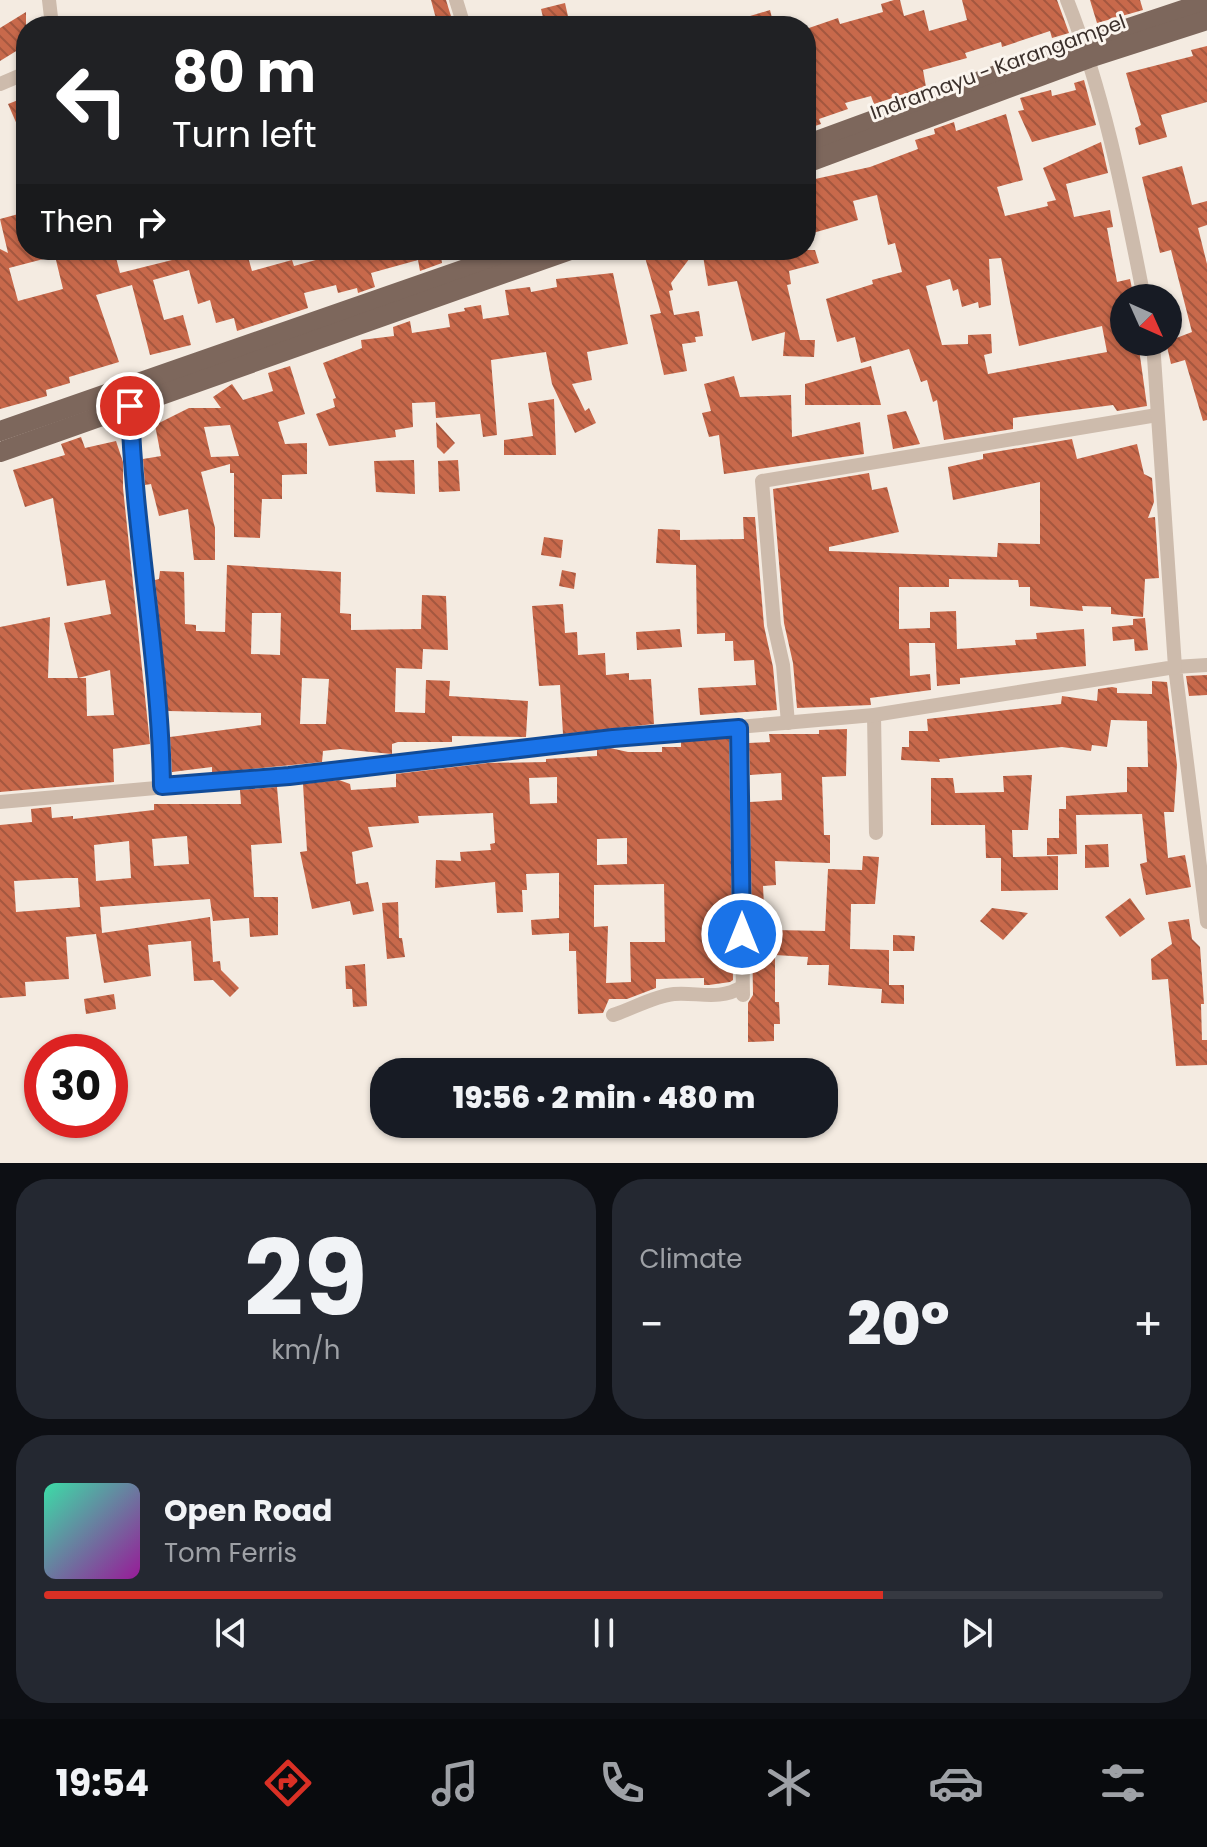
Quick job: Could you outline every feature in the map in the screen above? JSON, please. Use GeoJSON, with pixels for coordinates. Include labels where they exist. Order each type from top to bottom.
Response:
{"type":"FeatureCollection","features":[{"type":"Feature","properties":{"kind":"main road","name":"Indramayu - Karangampel"},"geometry":{"type":"LineString","coordinates":[[816,159],[1207,2]]}},
{"type":"Feature","properties":{"kind":"main road","name":"Indramayu - Karangampel"},"geometry":{"type":"LineString","coordinates":[[816,142],[1086,50],[1207,20]]}},
{"type":"Feature","properties":{"kind":"main road"},"geometry":{"type":"LineString","coordinates":[[0,452],[130,406],[501,260]]}},
{"type":"Feature","properties":{"kind":"main road"},"geometry":{"type":"LineString","coordinates":[[0,431],[302,336]]}},
{"type":"Feature","properties":{"kind":"street"},"geometry":{"type":"LineString","coordinates":[[1067,0],[1086,50],[1115,154],[1141,284]]}},
{"type":"Feature","properties":{"kind":"street"},"geometry":{"type":"LineString","coordinates":[[1154,356],[1164,468],[1175,667],[1207,922]]}},
{"type":"Feature","properties":{"kind":"street"},"geometry":{"type":"LineString","coordinates":[[130,406],[134,494],[159,690],[162,786]]}},
{"type":"Feature","properties":{"kind":"street"},"geometry":{"type":"LineString","coordinates":[[788,723],[783,665],[774,625],[762,481],[1157,415]]}},
{"type":"Feature","properties":{"kind":"street"},"geometry":{"type":"LineString","coordinates":[[0,802],[289,776],[613,738],[874,715],[1175,667],[1207,665]]}},
{"type":"Feature","properties":{"kind":"street"},"geometry":{"type":"LineString","coordinates":[[874,715],[876,833]]}},
{"type":"Feature","properties":{"kind":"street"},"geometry":{"type":"LineString","coordinates":[[613,1015],[673,994],[710,997],[742,991],[739,728]]}},
{"type":"Feature","properties":{"kind":"building"},"geometry":{"type":"Polygon","coordinates":[[[431,0],[446,0],[451,16],[435,16],[431,0]]]}},
{"type":"Feature","properties":{"kind":"building"},"geometry":{"type":"Polygon","coordinates":[[[900,0],[904,16],[924,10],[929,31],[967,20],[962,0],[1057,0],[1069,33],[1052,38],[1050,31],[1002,47],[1001,42],[965,53],[967,58],[923,70],[926,87],[874,104],[871,96],[845,103],[848,109],[819,119],[821,124],[816,126],[816,26],[838,18],[840,24],[883,12],[881,4],[900,0]]]}},
{"type":"Feature","properties":{"kind":"building"},"geometry":{"type":"Polygon","coordinates":[[[1090,0],[1140,0],[1143,10],[1097,23],[1090,0]]]}},
{"type":"Feature","properties":{"kind":"building"},"geometry":{"type":"Polygon","coordinates":[[[565,3],[568,16],[543,16],[541,9],[565,3]]]}},
{"type":"Feature","properties":{"kind":"building"},"geometry":{"type":"Polygon","coordinates":[[[770,10],[772,16],[750,16],[770,10]]]}},
{"type":"Feature","properties":{"kind":"building"},"geometry":{"type":"Polygon","coordinates":[[[16,18],[16,51],[0,61],[0,28],[16,18]]]}},
{"type":"Feature","properties":{"kind":"building"},"geometry":{"type":"Polygon","coordinates":[[[1207,46],[1207,102],[1161,115],[1167,137],[1139,145],[1135,128],[1141,125],[1126,73],[1193,56],[1191,50],[1207,46]]]}},
{"type":"Feature","properties":{"kind":"building"},"geometry":{"type":"Polygon","coordinates":[[[1084,80],[1096,125],[1032,142],[1018,111],[1024,110],[1020,98],[1051,90],[1052,96],[1076,90],[1074,83],[1084,80]]]}},
{"type":"Feature","properties":{"kind":"building"},"geometry":{"type":"Polygon","coordinates":[[[16,101],[16,122],[8,104],[16,101]]]}},
{"type":"Feature","properties":{"kind":"building"},"geometry":{"type":"Polygon","coordinates":[[[1006,114],[1023,180],[997,187],[1005,216],[1048,206],[1047,202],[1056,200],[1043,168],[1101,142],[1108,173],[1066,184],[1074,217],[1110,210],[1113,227],[1107,228],[1117,282],[1130,279],[1131,284],[1110,284],[1110,356],[1140,356],[1147,406],[1117,411],[1113,405],[1013,418],[1013,429],[944,440],[937,400],[933,402],[927,380],[921,382],[909,349],[861,363],[855,337],[837,342],[826,299],[873,284],[872,280],[902,272],[895,243],[888,245],[877,195],[853,201],[858,220],[816,232],[816,179],[870,167],[918,149],[915,140],[935,134],[934,129],[954,122],[956,131],[1006,114]],[[1001,258],[989,259],[991,305],[979,308],[978,302],[962,307],[958,289],[953,291],[950,279],[926,286],[942,345],[968,344],[968,335],[991,334],[992,353],[984,355],[988,374],[1107,352],[1102,326],[1019,346],[1001,258]]]}},
{"type":"Feature","properties":{"kind":"building"},"geometry":{"type":"Polygon","coordinates":[[[1182,166],[1192,205],[1207,201],[1207,225],[1198,228],[1207,264],[1207,420],[1203,421],[1185,360],[1171,364],[1169,356],[1182,356],[1182,336],[1192,332],[1171,250],[1160,253],[1142,177],[1182,166]]]}},
{"type":"Feature","properties":{"kind":"building"},"geometry":{"type":"Polygon","coordinates":[[[16,215],[16,260],[40,260],[9,268],[18,301],[63,289],[56,260],[117,260],[120,273],[172,260],[249,260],[252,271],[292,260],[294,266],[316,260],[418,260],[371,273],[375,287],[358,293],[357,288],[338,293],[336,285],[304,293],[308,308],[237,331],[234,318],[216,323],[210,300],[198,304],[189,270],[153,280],[164,320],[183,315],[191,345],[150,355],[132,285],[96,295],[119,362],[69,377],[70,383],[46,390],[47,396],[0,409],[0,249],[8,253],[0,219],[16,215]]]}},
{"type":"Feature","properties":{"kind":"building"},"geometry":{"type":"Polygon","coordinates":[[[816,253],[819,263],[789,271],[791,284],[787,285],[800,340],[815,340],[814,357],[783,356],[785,332],[752,341],[737,281],[708,286],[704,260],[816,260],[816,253]]]}},
{"type":"Feature","properties":{"kind":"building"},"geometry":{"type":"Polygon","coordinates":[[[418,260],[442,260],[442,263],[420,271],[418,260]]]}},
{"type":"Feature","properties":{"kind":"building"},"geometry":{"type":"Polygon","coordinates":[[[646,260],[688,260],[671,283],[673,290],[669,291],[674,315],[699,311],[703,336],[695,337],[696,342],[682,344],[687,371],[664,375],[650,315],[661,313],[646,260]]]}},
{"type":"Feature","properties":{"kind":"building"},"geometry":{"type":"Polygon","coordinates":[[[613,273],[628,344],[587,352],[592,380],[572,384],[585,411],[589,408],[596,423],[575,433],[552,384],[546,352],[491,360],[497,435],[483,437],[480,414],[436,418],[435,402],[412,403],[413,427],[395,430],[396,437],[329,446],[316,414],[335,407],[333,399],[336,398],[323,363],[362,348],[361,340],[394,336],[393,327],[410,321],[412,333],[450,327],[448,314],[465,311],[464,308],[481,305],[483,319],[509,315],[505,290],[530,287],[531,292],[557,287],[556,279],[613,273]]]}},
{"type":"Feature","properties":{"kind":"building"},"geometry":{"type":"Polygon","coordinates":[[[290,366],[305,414],[278,422],[285,444],[307,443],[307,474],[282,475],[282,499],[262,499],[260,538],[234,537],[234,473],[230,473],[230,464],[201,472],[215,528],[215,560],[194,560],[188,509],[159,516],[151,484],[145,485],[143,459],[161,456],[155,425],[189,408],[221,408],[213,397],[232,384],[243,400],[273,391],[268,373],[290,366]],[[230,425],[204,427],[211,457],[239,456],[230,425]]]}},
{"type":"Feature","properties":{"kind":"building"},"geometry":{"type":"Polygon","coordinates":[[[871,366],[881,405],[805,405],[805,384],[871,366]]]}},
{"type":"Feature","properties":{"kind":"building"},"geometry":{"type":"Polygon","coordinates":[[[734,376],[740,397],[791,395],[792,437],[860,422],[864,454],[724,474],[719,435],[709,437],[702,413],[711,411],[704,384],[734,376]]]}},
{"type":"Feature","properties":{"kind":"building"},"geometry":{"type":"Polygon","coordinates":[[[554,399],[556,455],[504,455],[504,440],[533,436],[528,403],[554,399]]]}},
{"type":"Feature","properties":{"kind":"building"},"geometry":{"type":"Polygon","coordinates":[[[906,411],[920,444],[893,449],[887,415],[906,411]]]}},
{"type":"Feature","properties":{"kind":"building"},"geometry":{"type":"Polygon","coordinates":[[[436,422],[455,443],[444,454],[437,447],[436,422]]]}},
{"type":"Feature","properties":{"kind":"building"},"geometry":{"type":"Polygon","coordinates":[[[81,437],[85,448],[116,441],[123,462],[123,488],[150,744],[113,749],[114,782],[0,792],[0,627],[50,617],[48,678],[78,678],[64,623],[111,614],[105,580],[67,586],[53,498],[25,507],[13,470],[65,455],[61,444],[81,437]],[[110,670],[78,678],[86,678],[87,716],[114,715],[110,670]]]}},
{"type":"Feature","properties":{"kind":"building"},"geometry":{"type":"Polygon","coordinates":[[[1072,439],[1077,459],[1137,444],[1144,474],[1152,478],[1154,502],[1148,518],[1155,517],[1159,578],[1145,579],[1143,617],[1111,614],[1111,607],[1082,606],[1083,611],[1030,606],[1030,587],[1019,587],[1018,580],[949,579],[949,587],[899,587],[899,629],[930,628],[930,612],[956,611],[957,649],[1016,645],[1015,640],[1037,639],[1036,633],[1084,629],[1086,666],[960,678],[960,684],[937,686],[935,643],[909,643],[910,676],[930,674],[931,690],[870,698],[871,705],[797,708],[793,663],[784,623],[773,489],[869,473],[872,490],[887,487],[899,532],[829,547],[829,551],[997,557],[998,543],[1040,544],[1040,482],[953,500],[948,467],[983,459],[983,454],[1072,439]]]}},
{"type":"Feature","properties":{"kind":"building"},"geometry":{"type":"Polygon","coordinates":[[[414,460],[415,494],[376,492],[374,461],[414,460]]]}},
{"type":"Feature","properties":{"kind":"building"},"geometry":{"type":"Polygon","coordinates":[[[458,460],[460,491],[439,492],[438,461],[458,460]]]}},
{"type":"Feature","properties":{"kind":"building"},"geometry":{"type":"Polygon","coordinates":[[[743,517],[755,517],[764,626],[773,667],[777,710],[700,715],[698,688],[756,685],[754,660],[734,661],[733,641],[725,641],[725,633],[697,634],[696,565],[656,563],[658,529],[680,530],[680,540],[744,539],[743,517]]]}},
{"type":"Feature","properties":{"kind":"building"},"geometry":{"type":"Polygon","coordinates":[[[544,537],[563,540],[561,558],[541,555],[544,537]]]}},
{"type":"Feature","properties":{"kind":"building"},"geometry":{"type":"Polygon","coordinates":[[[227,565],[341,572],[340,613],[351,614],[351,630],[421,629],[422,595],[446,596],[448,650],[423,649],[422,669],[396,668],[395,712],[425,713],[426,680],[450,681],[449,696],[528,701],[526,737],[452,736],[452,742],[398,742],[392,744],[392,754],[340,749],[323,751],[322,762],[212,773],[212,767],[172,772],[170,737],[261,725],[261,713],[168,711],[155,580],[159,579],[160,571],[184,572],[185,624],[196,625],[196,631],[225,632],[227,565]],[[252,613],[251,654],[280,655],[281,613],[252,613]],[[302,678],[300,724],[326,724],[329,679],[302,678]]]}},
{"type":"Feature","properties":{"kind":"building"},"geometry":{"type":"Polygon","coordinates":[[[562,570],[576,573],[574,589],[559,586],[562,570]]]}},
{"type":"Feature","properties":{"kind":"building"},"geometry":{"type":"Polygon","coordinates":[[[563,604],[565,633],[577,632],[578,655],[605,653],[606,675],[629,673],[629,680],[651,679],[654,724],[563,734],[560,685],[539,686],[532,606],[563,604]]]}},
{"type":"Feature","properties":{"kind":"building"},"geometry":{"type":"Polygon","coordinates":[[[1145,618],[1148,650],[1135,651],[1134,639],[1113,641],[1112,627],[1133,625],[1133,619],[1145,618]]]}},
{"type":"Feature","properties":{"kind":"building"},"geometry":{"type":"Polygon","coordinates":[[[680,629],[682,647],[637,650],[636,632],[680,629]]]}},
{"type":"Feature","properties":{"kind":"building"},"geometry":{"type":"Polygon","coordinates":[[[1207,675],[1207,695],[1189,696],[1186,676],[1207,675]]]}},
{"type":"Feature","properties":{"kind":"building"},"geometry":{"type":"Polygon","coordinates":[[[1152,681],[1167,682],[1177,765],[1174,812],[1164,812],[1168,858],[1185,855],[1191,887],[1146,895],[1140,864],[1147,862],[1142,814],[1076,815],[1077,854],[1047,855],[1047,838],[1059,838],[1059,809],[1066,809],[1066,796],[1127,792],[1127,767],[1148,767],[1147,721],[1111,720],[1107,747],[1092,745],[1091,751],[1062,747],[939,759],[940,762],[901,760],[902,747],[909,747],[909,731],[928,731],[927,719],[1061,704],[1062,696],[1097,701],[1098,689],[1112,687],[1117,688],[1117,693],[1152,694],[1152,681]]]}},
{"type":"Feature","properties":{"kind":"building"},"geometry":{"type":"Polygon","coordinates":[[[847,729],[846,776],[822,777],[824,835],[830,835],[830,863],[775,861],[776,885],[763,886],[765,926],[774,926],[774,930],[825,931],[828,869],[862,870],[863,856],[879,857],[875,904],[851,904],[850,949],[889,950],[889,985],[904,985],[904,1004],[881,1003],[882,989],[828,985],[829,965],[807,965],[808,957],[775,955],[775,1002],[779,1002],[780,1024],[774,1024],[774,1041],[748,1042],[748,1003],[753,995],[750,802],[782,800],[781,773],[750,775],[749,743],[770,742],[769,734],[819,734],[819,730],[847,729]]]}},
{"type":"Feature","properties":{"kind":"building"},"geometry":{"type":"Polygon","coordinates":[[[729,738],[733,980],[730,982],[704,985],[704,978],[656,979],[656,988],[627,999],[609,999],[603,1013],[578,1014],[576,951],[569,951],[569,933],[532,935],[531,920],[559,918],[559,873],[526,874],[527,890],[522,890],[523,912],[497,913],[495,882],[435,888],[436,860],[461,861],[460,852],[491,850],[490,844],[495,843],[493,813],[418,816],[419,823],[368,827],[373,847],[352,852],[356,884],[368,882],[374,911],[353,915],[350,901],[312,909],[300,852],[307,851],[303,784],[339,780],[350,784],[351,790],[396,787],[396,774],[488,763],[546,762],[546,759],[597,756],[597,750],[610,748],[628,752],[662,752],[662,747],[681,747],[681,742],[729,738]],[[557,777],[529,778],[530,804],[557,803],[557,777]],[[627,838],[597,839],[597,865],[627,864],[627,838]],[[664,884],[594,885],[594,927],[608,926],[606,983],[631,982],[630,942],[665,942],[664,884]]]}},
{"type":"Feature","properties":{"kind":"building"},"geometry":{"type":"Polygon","coordinates":[[[1032,775],[1028,830],[1012,830],[1013,857],[1058,856],[1058,890],[1001,891],[1001,858],[986,858],[985,825],[931,825],[931,778],[953,778],[955,793],[1004,792],[1003,776],[1032,775]]]}},
{"type":"Feature","properties":{"kind":"building"},"geometry":{"type":"Polygon","coordinates":[[[277,787],[282,843],[251,845],[254,897],[278,897],[278,935],[250,937],[249,918],[213,921],[210,899],[100,907],[102,933],[210,917],[213,962],[220,961],[221,970],[239,988],[230,997],[213,980],[194,981],[191,941],[148,945],[151,976],[104,983],[96,934],[66,937],[69,979],[25,982],[26,996],[0,998],[0,825],[32,822],[31,809],[51,807],[52,818],[73,816],[73,819],[154,810],[154,804],[241,804],[240,790],[277,787]],[[187,836],[152,839],[154,866],[189,864],[187,836]],[[129,841],[94,845],[96,881],[131,878],[129,841]],[[78,878],[14,881],[16,912],[80,907],[78,878]]]}},
{"type":"Feature","properties":{"kind":"building"},"geometry":{"type":"Polygon","coordinates":[[[1108,844],[1109,867],[1085,868],[1085,845],[1108,844]]]}},
{"type":"Feature","properties":{"kind":"building"},"geometry":{"type":"Polygon","coordinates":[[[1130,898],[1145,919],[1120,937],[1105,917],[1130,898]]]}},
{"type":"Feature","properties":{"kind":"building"},"geometry":{"type":"Polygon","coordinates":[[[398,902],[399,938],[402,938],[405,957],[387,959],[382,903],[398,902]]]}},
{"type":"Feature","properties":{"kind":"building"},"geometry":{"type":"Polygon","coordinates":[[[992,908],[1028,913],[1003,940],[980,921],[992,908]]]}},
{"type":"Feature","properties":{"kind":"building"},"geometry":{"type":"Polygon","coordinates":[[[1189,919],[1192,939],[1200,947],[1204,1004],[1201,1004],[1202,1040],[1207,1040],[1207,1065],[1176,1066],[1168,979],[1152,980],[1151,959],[1172,944],[1168,922],[1189,919]]]}},
{"type":"Feature","properties":{"kind":"building"},"geometry":{"type":"Polygon","coordinates":[[[893,935],[915,936],[914,951],[893,951],[893,935]]]}},
{"type":"Feature","properties":{"kind":"building"},"geometry":{"type":"Polygon","coordinates":[[[365,964],[367,1006],[353,1007],[352,989],[346,989],[345,966],[365,964]]]}},
{"type":"Feature","properties":{"kind":"building"},"geometry":{"type":"Polygon","coordinates":[[[114,994],[116,1009],[86,1014],[84,999],[114,994]]]}},
{"type":"Feature","properties":{"kind":"route"},"geometry":{"type":"LineString","coordinates":[[130,406],[132,480],[159,690],[162,786],[289,776],[613,738],[739,728],[742,934]]}}]}
